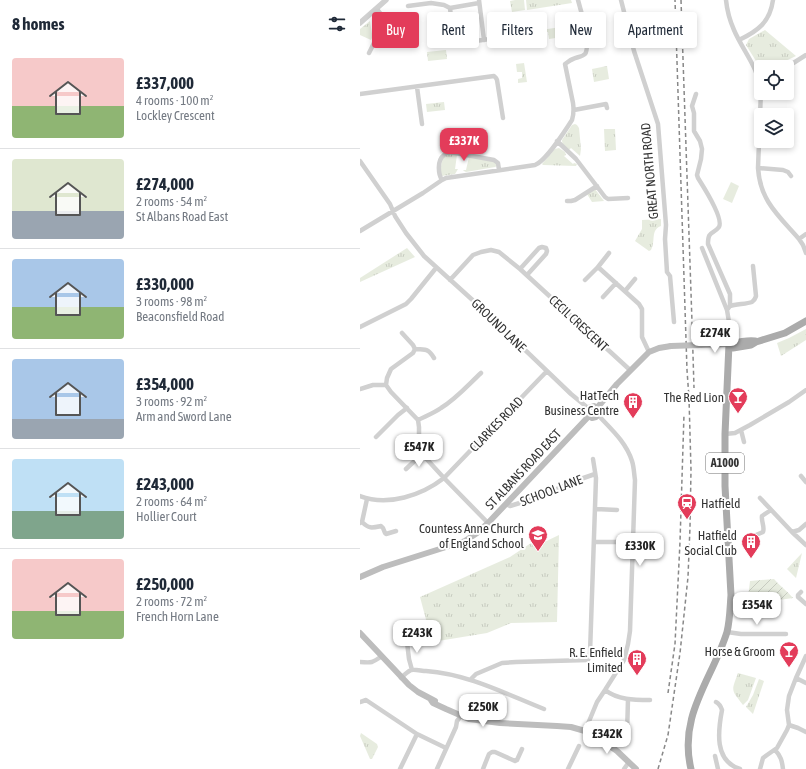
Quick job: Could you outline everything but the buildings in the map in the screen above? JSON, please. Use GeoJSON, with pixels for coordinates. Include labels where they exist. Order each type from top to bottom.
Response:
{"type":"FeatureCollection","features":[{"type":"Feature","properties":{"kind":"main road"},"geometry":{"type":"LineString","coordinates":[[597,408],[617,384],[649,352],[659,348],[671,346],[729,344],[733,348],[752,345],[756,342],[785,333],[806,321]]}},
{"type":"Feature","properties":{"kind":"main road","name":"A1000"},"geometry":{"type":"LineString","coordinates":[[691,765],[688,741],[689,726],[699,695],[727,632],[730,613],[731,595],[725,486],[725,434],[729,344]]}},
{"type":"Feature","properties":{"kind":"main road"},"geometry":{"type":"LineString","coordinates":[[594,406],[597,408],[599,410],[598,415],[592,418],[589,416],[587,412],[588,408],[594,406]]}},
{"type":"Feature","properties":{"kind":"main road","name":"ST ALBANS ROAD EAST"},"geometry":{"type":"LineString","coordinates":[[360,577],[383,567],[465,541],[477,533],[488,524],[589,416]]}},
{"type":"Feature","properties":{"kind":"main road"},"geometry":{"type":"LineString","coordinates":[[360,633],[408,685],[431,700],[462,714],[500,723],[571,727],[585,731],[617,751],[636,769]]}},
{"type":"Feature","properties":{"kind":"street"},"geometry":{"type":"LineString","coordinates":[[360,23],[386,0]]}},
{"type":"Feature","properties":{"kind":"street"},"geometry":{"type":"LineString","coordinates":[[360,231],[446,178],[534,165],[544,158],[572,120],[574,110],[565,64],[571,59],[586,53],[587,45],[578,0]]}},
{"type":"Feature","properties":{"kind":"street","name":"GREAT NORTH ROAD"},"geometry":{"type":"LineString","coordinates":[[621,0],[634,51],[658,124],[666,225],[665,239],[667,272],[670,276],[674,322]]}},
{"type":"Feature","properties":{"kind":"street"},"geometry":{"type":"LineString","coordinates":[[726,0],[734,31],[754,67]]}},
{"type":"Feature","properties":{"kind":"street"},"geometry":{"type":"LineString","coordinates":[[739,40],[752,34],[758,29],[770,11],[773,0]]}},
{"type":"Feature","properties":{"kind":"street"},"geometry":{"type":"LineString","coordinates":[[408,6],[444,2],[450,8],[450,12]]}},
{"type":"Feature","properties":{"kind":"street"},"geometry":{"type":"LineString","coordinates":[[450,8],[479,2],[484,40]]}},
{"type":"Feature","properties":{"kind":"street"},"geometry":{"type":"LineString","coordinates":[[369,53],[376,41],[391,36],[391,32],[387,24],[377,8]]}},
{"type":"Feature","properties":{"kind":"street"},"geometry":{"type":"LineString","coordinates":[[479,41],[487,40]]}},
{"type":"Feature","properties":{"kind":"street"},"geometry":{"type":"LineString","coordinates":[[794,63],[806,55]]}},
{"type":"Feature","properties":{"kind":"street"},"geometry":{"type":"LineString","coordinates":[[360,94],[494,76],[497,80],[503,118]]}},
{"type":"Feature","properties":{"kind":"street"},"geometry":{"type":"LineString","coordinates":[[417,87],[422,124]]}},
{"type":"Feature","properties":{"kind":"street"},"geometry":{"type":"LineString","coordinates":[[696,94],[692,106],[694,113],[694,131],[700,141],[702,149],[697,174],[714,204],[720,220],[719,227],[709,234],[708,244],[730,294],[729,308],[731,334],[729,344]]}},
{"type":"Feature","properties":{"kind":"street"},"geometry":{"type":"LineString","coordinates":[[761,100],[758,168],[761,187],[768,201],[799,239],[806,253]]}},
{"type":"Feature","properties":{"kind":"street"},"geometry":{"type":"LineString","coordinates":[[574,110],[606,104],[607,108]]}},
{"type":"Feature","properties":{"kind":"street"},"geometry":{"type":"LineString","coordinates":[[557,141],[576,160],[605,197],[628,198]]}},
{"type":"Feature","properties":{"kind":"street"},"geometry":{"type":"LineString","coordinates":[[442,180],[439,176],[440,159],[442,155],[450,152],[497,161],[499,170]]}},
{"type":"Feature","properties":{"kind":"street","name":"GROUND LANE"},"geometry":{"type":"LineString","coordinates":[[360,161],[412,241],[424,256],[478,304],[571,394],[588,408]]}},
{"type":"Feature","properties":{"kind":"street"},"geometry":{"type":"LineString","coordinates":[[758,168],[783,170],[792,176]]}},
{"type":"Feature","properties":{"kind":"street"},"geometry":{"type":"LineString","coordinates":[[567,201],[574,200],[597,186]]}},
{"type":"Feature","properties":{"kind":"street"},"geometry":{"type":"LineString","coordinates":[[799,239],[806,234]]}},
{"type":"Feature","properties":{"kind":"street"},"geometry":{"type":"LineString","coordinates":[[520,268],[539,248],[546,248],[546,254],[527,275]]}},
{"type":"Feature","properties":{"kind":"street"},"geometry":{"type":"LineString","coordinates":[[702,248],[729,308]]}},
{"type":"Feature","properties":{"kind":"street","name":"CECIL CRESCENT"},"geometry":{"type":"LineString","coordinates":[[450,280],[473,256],[481,252],[491,250],[499,252],[520,268],[630,370]]}},
{"type":"Feature","properties":{"kind":"street"},"geometry":{"type":"LineString","coordinates":[[586,280],[609,254]]}},
{"type":"Feature","properties":{"kind":"street"},"geometry":{"type":"LineString","coordinates":[[729,308],[752,302],[755,299],[753,266]]}},
{"type":"Feature","properties":{"kind":"street"},"geometry":{"type":"LineString","coordinates":[[598,267],[639,304],[642,309],[642,337],[649,352]]}},
{"type":"Feature","properties":{"kind":"street"},"geometry":{"type":"LineString","coordinates":[[360,326],[406,304],[436,268]]}},
{"type":"Feature","properties":{"kind":"street"},"geometry":{"type":"LineString","coordinates":[[625,291],[635,279]]}},
{"type":"Feature","properties":{"kind":"street"},"geometry":{"type":"LineString","coordinates":[[603,297],[616,283]]}},
{"type":"Feature","properties":{"kind":"street"},"geometry":{"type":"LineString","coordinates":[[402,333],[415,349]]}},
{"type":"Feature","properties":{"kind":"street"},"geometry":{"type":"LineString","coordinates":[[415,349],[428,350],[434,358]]}},
{"type":"Feature","properties":{"kind":"street"},"geometry":{"type":"LineString","coordinates":[[415,349],[391,369],[386,378],[386,385],[418,420],[419,444],[422,454],[488,524]]}},
{"type":"Feature","properties":{"kind":"street","name":"CLARKES ROAD"},"geometry":{"type":"LineString","coordinates":[[367,499],[401,499],[426,490],[444,478],[547,371]]}},
{"type":"Feature","properties":{"kind":"street"},"geometry":{"type":"LineString","coordinates":[[418,420],[442,408],[458,396],[481,373]]}},
{"type":"Feature","properties":{"kind":"street"},"geometry":{"type":"LineString","coordinates":[[360,389],[373,385],[386,385]]}},
{"type":"Feature","properties":{"kind":"street"},"geometry":{"type":"LineString","coordinates":[[725,434],[735,433],[741,430],[789,402],[806,390]]}},
{"type":"Feature","properties":{"kind":"street"},"geometry":{"type":"LineString","coordinates":[[376,437],[406,408]]}},
{"type":"Feature","properties":{"kind":"street"},"geometry":{"type":"LineString","coordinates":[[585,731],[597,702],[624,660],[630,631],[635,480],[632,461],[627,449],[620,438],[598,415]]}},
{"type":"Feature","properties":{"kind":"street"},"geometry":{"type":"LineString","coordinates":[[741,430],[744,442]]}},
{"type":"Feature","properties":{"kind":"street"},"geometry":{"type":"LineString","coordinates":[[406,469],[422,454]]}},
{"type":"Feature","properties":{"kind":"street"},"geometry":{"type":"LineString","coordinates":[[470,680],[476,674],[502,663],[588,660],[590,653],[596,509],[596,478],[593,459]]}},
{"type":"Feature","properties":{"kind":"street","name":"SCHOOL LANE"},"geometry":{"type":"LineString","coordinates":[[506,504],[510,506],[539,497],[595,474]]}},
{"type":"Feature","properties":{"kind":"street"},"geometry":{"type":"LineString","coordinates":[[801,476],[806,482]]}},
{"type":"Feature","properties":{"kind":"street"},"geometry":{"type":"LineString","coordinates":[[360,496],[367,499],[361,523],[371,528],[381,526],[386,534],[396,531]]}},
{"type":"Feature","properties":{"kind":"street"},"geometry":{"type":"LineString","coordinates":[[760,498],[806,545]]}},
{"type":"Feature","properties":{"kind":"street"},"geometry":{"type":"LineString","coordinates":[[596,509],[617,510]]}},
{"type":"Feature","properties":{"kind":"street"},"geometry":{"type":"LineString","coordinates":[[756,535],[764,530],[762,516],[771,510]]}},
{"type":"Feature","properties":{"kind":"street"},"geometry":{"type":"LineString","coordinates":[[792,532],[799,530],[806,524]]}},
{"type":"Feature","properties":{"kind":"street"},"geometry":{"type":"LineString","coordinates":[[595,542],[632,542]]}},
{"type":"Feature","properties":{"kind":"street"},"geometry":{"type":"LineString","coordinates":[[800,592],[798,597],[806,604]]}},
{"type":"Feature","properties":{"kind":"street"},"geometry":{"type":"LineString","coordinates":[[727,632],[741,634],[786,634]]}},
{"type":"Feature","properties":{"kind":"street"},"geometry":{"type":"LineString","coordinates":[[407,642],[412,670]]}},
{"type":"Feature","properties":{"kind":"street"},"geometry":{"type":"LineString","coordinates":[[360,662],[375,662],[382,656]]}},
{"type":"Feature","properties":{"kind":"street"},"geometry":{"type":"LineString","coordinates":[[760,769],[765,756],[775,750],[779,745],[788,725],[787,704],[792,688],[806,656]]}},
{"type":"Feature","properties":{"kind":"street"},"geometry":{"type":"LineString","coordinates":[[401,678],[412,670],[454,675],[470,680],[536,709],[544,709]]}},
{"type":"Feature","properties":{"kind":"street"},"geometry":{"type":"LineString","coordinates":[[796,678],[806,683]]}},
{"type":"Feature","properties":{"kind":"street"},"geometry":{"type":"LineString","coordinates":[[605,690],[611,695],[628,699],[650,700]]}},
{"type":"Feature","properties":{"kind":"street"},"geometry":{"type":"LineString","coordinates":[[627,735],[628,699]]}},
{"type":"Feature","properties":{"kind":"street"},"geometry":{"type":"LineString","coordinates":[[360,702],[366,700],[417,734],[446,748]]}},
{"type":"Feature","properties":{"kind":"street"},"geometry":{"type":"LineString","coordinates":[[716,702],[722,710],[719,730],[722,754],[731,765],[740,769]]}},
{"type":"Feature","properties":{"kind":"street"},"geometry":{"type":"LineString","coordinates":[[437,769],[456,727],[460,723],[462,714]]}},
{"type":"Feature","properties":{"kind":"street"},"geometry":{"type":"LineString","coordinates":[[788,725],[806,732]]}},
{"type":"Feature","properties":{"kind":"street"},"geometry":{"type":"LineString","coordinates":[[400,769],[417,734]]}},
{"type":"Feature","properties":{"kind":"street"},"geometry":{"type":"LineString","coordinates":[[569,769],[579,746]]}},
{"type":"Feature","properties":{"kind":"street"},"geometry":{"type":"LineString","coordinates":[[483,769],[489,754],[492,752],[515,761],[517,760],[522,749]]}},
{"type":"Feature","properties":{"kind":"street"},"geometry":{"type":"LineString","coordinates":[[775,750],[781,759],[783,769]]}},
{"type":"Feature","properties":{"kind":"street"},"geometry":{"type":"LineString","coordinates":[[714,756],[717,766],[725,759]]}},
{"type":"Feature","properties":{"kind":"street"},"geometry":{"type":"LineString","coordinates":[[624,769],[629,762]]}},
{"type":"Feature","properties":{"kind":"green space"},"geometry":{"type":"Polygon","coordinates":[[[524,0],[525,10],[512,12],[510,1],[524,0]]]}},
{"type":"Feature","properties":{"kind":"green space"},"geometry":{"type":"Polygon","coordinates":[[[526,0],[571,0],[572,3],[527,10],[526,0]]]}},
{"type":"Feature","properties":{"kind":"green space"},"geometry":{"type":"Polygon","coordinates":[[[370,21],[372,34],[371,40],[360,35],[360,29],[370,21]]]}},
{"type":"Feature","properties":{"kind":"green space"},"geometry":{"type":"Polygon","coordinates":[[[555,28],[555,38],[549,39],[547,29],[555,28]]]}},
{"type":"Feature","properties":{"kind":"green space"},"geometry":{"type":"Polygon","coordinates":[[[765,30],[796,56],[788,60],[755,60],[746,45],[749,39],[765,30]]]}},
{"type":"Feature","properties":{"kind":"green space"},"geometry":{"type":"Polygon","coordinates":[[[446,50],[447,59],[428,61],[427,52],[446,50]]]}},
{"type":"Feature","properties":{"kind":"green space"},"geometry":{"type":"Polygon","coordinates":[[[524,63],[527,82],[518,83],[518,79],[522,78],[522,72],[517,72],[516,64],[524,63]]]}},
{"type":"Feature","properties":{"kind":"green space"},"geometry":{"type":"Polygon","coordinates":[[[607,66],[609,79],[594,82],[592,69],[607,66]]]}},
{"type":"Feature","properties":{"kind":"green space"},"geometry":{"type":"Polygon","coordinates":[[[444,102],[445,110],[427,112],[426,104],[444,102]]]}},
{"type":"Feature","properties":{"kind":"green space"},"geometry":{"type":"Polygon","coordinates":[[[575,124],[579,128],[581,149],[580,156],[571,148],[569,150],[566,148],[562,142],[572,125],[575,124]]]}},
{"type":"Feature","properties":{"kind":"green space"},"geometry":{"type":"Polygon","coordinates":[[[604,129],[615,129],[616,150],[605,151],[604,129]]]}},
{"type":"Feature","properties":{"kind":"green space"},"geometry":{"type":"Polygon","coordinates":[[[559,148],[565,152],[566,155],[564,156],[573,164],[577,164],[576,166],[542,164],[555,149],[559,148]]]}},
{"type":"Feature","properties":{"kind":"green space"},"geometry":{"type":"Polygon","coordinates":[[[447,153],[457,155],[455,169],[458,169],[455,174],[442,176],[440,175],[442,158],[447,153]]]}},
{"type":"Feature","properties":{"kind":"green space"},"geometry":{"type":"Polygon","coordinates":[[[469,157],[495,161],[497,166],[466,172],[463,170],[466,170],[469,157]]]}},
{"type":"Feature","properties":{"kind":"green space"},"geometry":{"type":"Polygon","coordinates":[[[731,182],[739,186],[732,203],[723,199],[731,182]]]}},
{"type":"Feature","properties":{"kind":"green space"},"geometry":{"type":"Polygon","coordinates":[[[595,189],[604,201],[592,202],[587,194],[595,189]]]}},
{"type":"Feature","properties":{"kind":"green space"},"geometry":{"type":"Polygon","coordinates":[[[661,219],[661,226],[654,233],[652,247],[649,251],[635,241],[642,229],[642,220],[661,219]]]}},
{"type":"Feature","properties":{"kind":"green space"},"geometry":{"type":"Polygon","coordinates":[[[407,248],[415,257],[360,282],[360,278],[407,248]]]}},
{"type":"Feature","properties":{"kind":"green space"},"geometry":{"type":"Polygon","coordinates":[[[806,329],[806,340],[781,356],[777,343],[806,329]]]}},
{"type":"Feature","properties":{"kind":"green space"},"geometry":{"type":"Polygon","coordinates":[[[559,535],[557,622],[511,623],[487,633],[432,642],[420,597],[510,557],[531,543],[534,547],[559,535]]]}},
{"type":"Feature","properties":{"kind":"green space"},"geometry":{"type":"Polygon","coordinates":[[[802,553],[796,578],[787,569],[802,553]]]}},
{"type":"Feature","properties":{"kind":"green space"},"geometry":{"type":"Polygon","coordinates":[[[774,579],[793,598],[772,601],[749,600],[750,581],[774,579]]]}},
{"type":"Feature","properties":{"kind":"green space"},"geometry":{"type":"Polygon","coordinates":[[[738,673],[756,678],[748,700],[743,705],[733,690],[738,673]]]}},
{"type":"Feature","properties":{"kind":"green space"},"geometry":{"type":"Polygon","coordinates":[[[759,679],[764,681],[753,714],[746,707],[753,695],[759,679]]]}},
{"type":"Feature","properties":{"kind":"green space"},"geometry":{"type":"Polygon","coordinates":[[[361,733],[377,744],[378,747],[372,759],[370,759],[360,736],[361,733]]]}},
{"type":"Feature","properties":{"kind":"railway"},"geometry":{"type":"LineString","coordinates":[[658,769],[668,735],[680,653],[688,577],[690,527],[691,470],[689,398],[675,0]]}},
{"type":"Feature","properties":{"kind":"railway"},"geometry":{"type":"LineString","coordinates":[[681,0],[694,388]]}},
{"type":"Feature","properties":{"kind":"railway"},"geometry":{"type":"LineString","coordinates":[[668,693],[675,644],[684,414]]}},
{"type":"Feature","properties":{"kind":"place","name":"The Red Lion"},"geometry":{"type":"Point","coordinates":[738,414]}},
{"type":"Feature","properties":{"kind":"place","name":"HatTech Business Centre"},"geometry":{"type":"Point","coordinates":[633,419]}},
{"type":"Feature","properties":{"kind":"place","name":"Hatfield"},"geometry":{"type":"Point","coordinates":[687,520]}},
{"type":"Feature","properties":{"kind":"place","name":"Countess Anne Church of England School"},"geometry":{"type":"Point","coordinates":[538,552]}},
{"type":"Feature","properties":{"kind":"place","name":"Hatfield Social Club"},"geometry":{"type":"Point","coordinates":[751,559]}},
{"type":"Feature","properties":{"kind":"place","name":"Horse & Groom"},"geometry":{"type":"Point","coordinates":[789,668]}},
{"type":"Feature","properties":{"kind":"place","name":"R. E. Enfield Limited"},"geometry":{"type":"Point","coordinates":[637,676]}}]}
